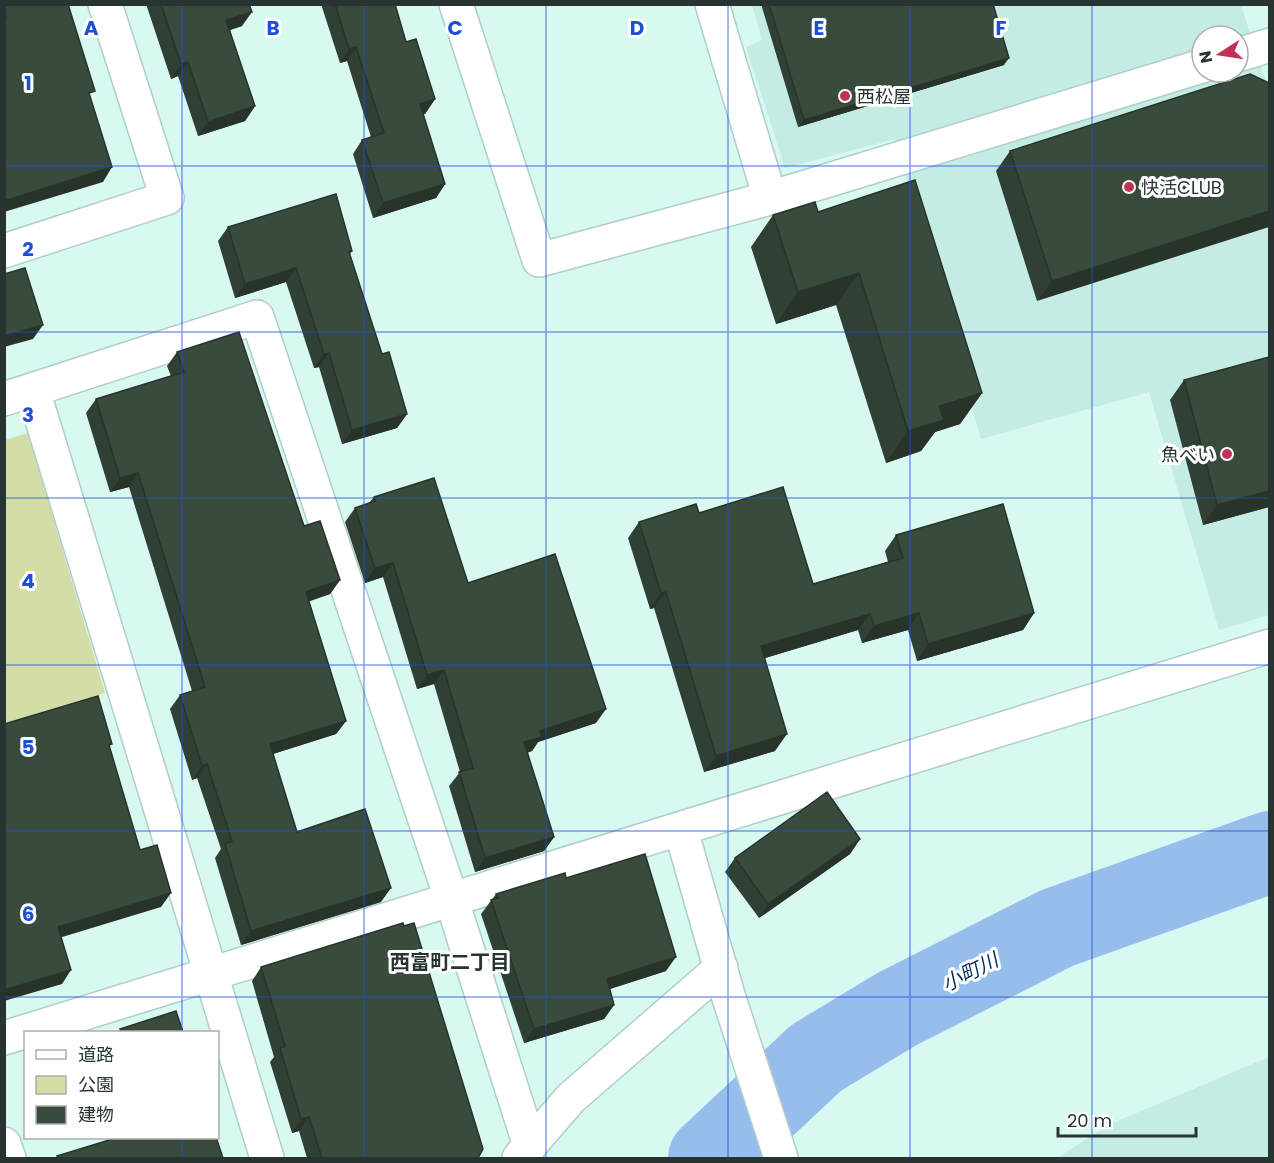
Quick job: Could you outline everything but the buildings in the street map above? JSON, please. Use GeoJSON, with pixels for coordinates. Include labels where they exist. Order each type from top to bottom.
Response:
{"type":"FeatureCollection","features":[{"type":"Feature","properties":{"kind":"street"},"geometry":{"type":"LineString","coordinates":[[4,251],[167,198],[105,4]]}},
{"type":"Feature","properties":{"kind":"street"},"geometry":{"type":"LineString","coordinates":[[456,4],[539,260],[770,198],[1190,70]]}},
{"type":"Feature","properties":{"kind":"street"},"geometry":{"type":"LineString","coordinates":[[712,4],[770,198]]}},
{"type":"Feature","properties":{"kind":"street"},"geometry":{"type":"LineString","coordinates":[[1250,51],[1269,45]]}},
{"type":"Feature","properties":{"kind":"street"},"geometry":{"type":"LineString","coordinates":[[267,1158],[210,974],[19,394],[257,317],[452,901],[524,1152]]}},
{"type":"Feature","properties":{"kind":"street"},"geometry":{"type":"LineString","coordinates":[[27,1031],[1269,646]]}},
{"type":"Feature","properties":{"kind":"street"},"geometry":{"type":"LineString","coordinates":[[681,830],[724,982],[781,1158]]}},
{"type":"Feature","properties":{"kind":"street"},"geometry":{"type":"LineString","coordinates":[[524,1152],[571,1098],[724,982]]}},
{"type":"Feature","properties":{"kind":"street"},"geometry":{"type":"LineString","coordinates":[[4,1038],[24,1032]]}},
{"type":"Feature","properties":{"kind":"street"},"geometry":{"type":"LineString","coordinates":[[4,1144],[9,1158]]}},
{"type":"Feature","properties":{"kind":"shaded area"},"geometry":{"type":"Polygon","coordinates":[[[752,5],[1241,5],[1247,24],[1190,24],[1190,84],[1250,84],[1250,33],[1270,95],[1269,615],[1219,630],[1149,392],[981,439],[895,139],[785,168],[746,47],[762,40],[752,5]]]}},
{"type":"Feature","properties":{"kind":"shaded area"},"geometry":{"type":"Polygon","coordinates":[[[1269,1057],[1269,1158],[1057,1158],[1108,1125],[1269,1057]]]}},
{"type":"Feature","properties":{"kind":"green space"},"geometry":{"type":"Polygon","coordinates":[[[28,433],[105,693],[5,723],[5,440],[28,433]]]}},
{"type":"Feature","properties":{"kind":"waterway","name":"小町川"},"geometry":{"type":"LineString","coordinates":[[709,1158],[816,1058],[897,1009],[1057,928],[1270,852]]}},
{"type":"Feature","properties":{"kind":"place","name":"西松屋"},"geometry":{"type":"Point","coordinates":[845,96]}},
{"type":"Feature","properties":{"kind":"place","name":"快活CLUB"},"geometry":{"type":"Point","coordinates":[1129,187]}},
{"type":"Feature","properties":{"kind":"place","name":"魚べい"},"geometry":{"type":"Point","coordinates":[1227,454]}},
{"type":"Feature","properties":{"kind":"district","name":"西富町二丁目"},"geometry":{"type":"Point","coordinates":[450,962]}}]}
